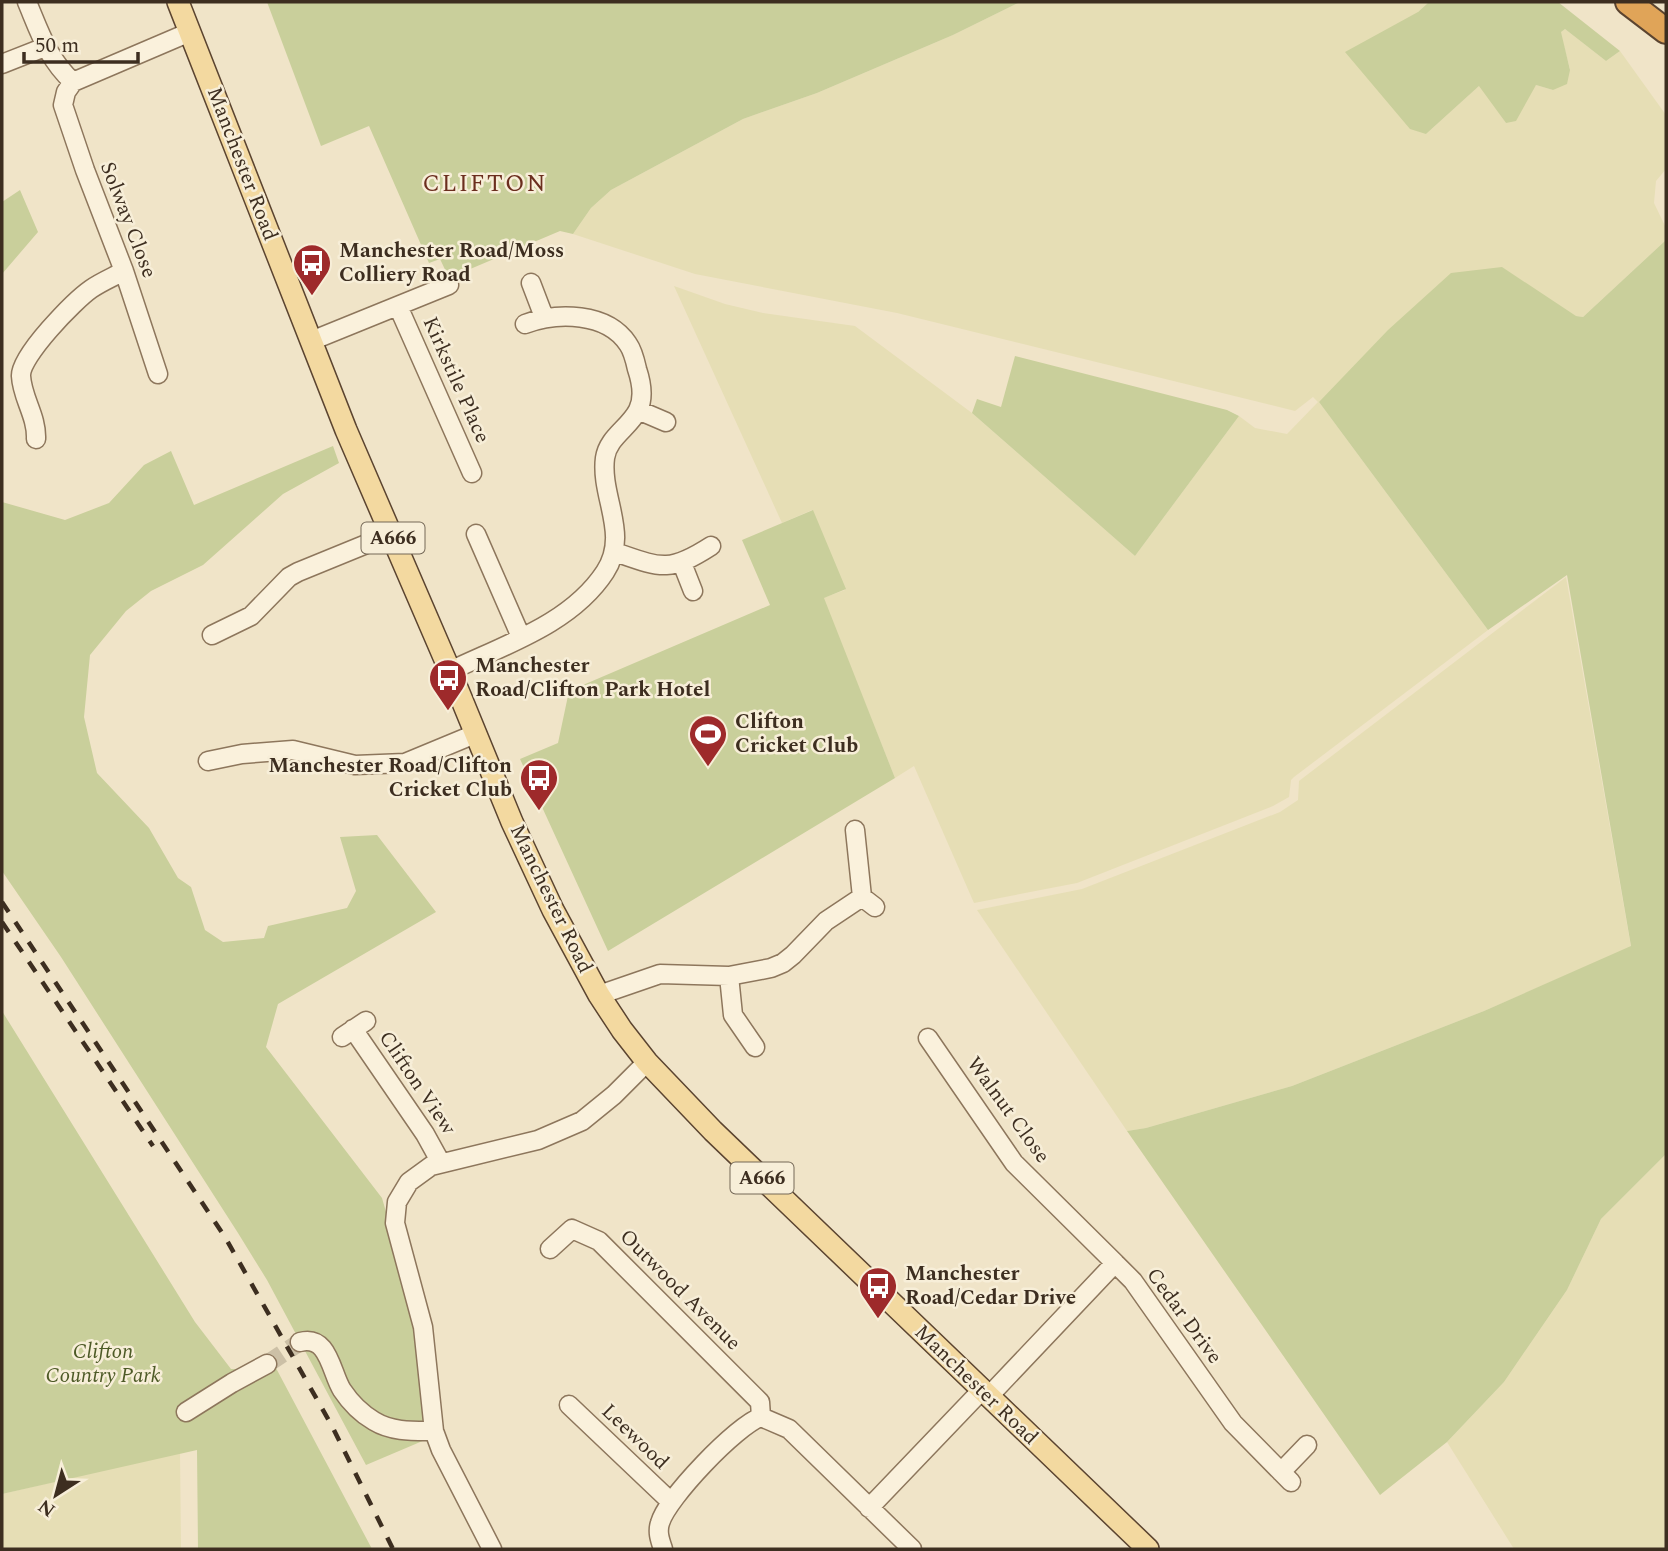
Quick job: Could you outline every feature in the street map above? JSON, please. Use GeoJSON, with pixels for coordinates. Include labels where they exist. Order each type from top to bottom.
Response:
{"type":"FeatureCollection","features":[{"type":"Feature","properties":{"kind":"highway"},"geometry":{"type":"LineString","coordinates":[[1628,2],[1666,31]]}},
{"type":"Feature","properties":{"kind":"main road","name":"Manchester Road"},"geometry":{"type":"LineString","coordinates":[[178,2],[346,430],[553,910],[599,995],[647,1062],[713,1131],[1148,1549]]}},
{"type":"Feature","properties":{"kind":"street"},"geometry":{"type":"LineString","coordinates":[[27,2],[45,47],[57,67],[73,82],[190,32]]}},
{"type":"Feature","properties":{"kind":"street"},"geometry":{"type":"LineString","coordinates":[[2,64],[45,47]]}},
{"type":"Feature","properties":{"kind":"street","name":"Solway Close"},"geometry":{"type":"LineString","coordinates":[[73,82],[66,92],[63,105],[124,271],[158,374]]}},
{"type":"Feature","properties":{"kind":"street"},"geometry":{"type":"LineString","coordinates":[[36,439],[37,425],[21,377],[23,363],[70,305],[93,287],[124,271]]}},
{"type":"Feature","properties":{"kind":"street"},"geometry":{"type":"LineString","coordinates":[[531,283],[544,317]]}},
{"type":"Feature","properties":{"kind":"street"},"geometry":{"type":"LineString","coordinates":[[311,341],[449,285]]}},
{"type":"Feature","properties":{"kind":"street","name":"Kirkstile Place"},"geometry":{"type":"LineString","coordinates":[[398,306],[472,473]]}},
{"type":"Feature","properties":{"kind":"street"},"geometry":{"type":"LineString","coordinates":[[450,671],[551,622],[584,598],[607,569],[615,552],[616,526],[605,470],[606,456],[610,444],[638,410],[642,395],[632,351],[618,333],[605,325],[579,317],[544,317],[525,324]]}},
{"type":"Feature","properties":{"kind":"street"},"geometry":{"type":"LineString","coordinates":[[638,410],[666,422]]}},
{"type":"Feature","properties":{"kind":"street"},"geometry":{"type":"LineString","coordinates":[[212,635],[251,616],[289,577],[391,534]]}},
{"type":"Feature","properties":{"kind":"street"},"geometry":{"type":"LineString","coordinates":[[476,534],[492,554],[520,637]]}},
{"type":"Feature","properties":{"kind":"street"},"geometry":{"type":"LineString","coordinates":[[615,552],[663,566],[682,563],[711,546]]}},
{"type":"Feature","properties":{"kind":"street"},"geometry":{"type":"LineString","coordinates":[[682,563],[693,591]]}},
{"type":"Feature","properties":{"kind":"street"},"geometry":{"type":"LineString","coordinates":[[208,761],[242,754],[293,750],[355,765],[405,763],[475,734]]}},
{"type":"Feature","properties":{"kind":"street"},"geometry":{"type":"LineString","coordinates":[[599,995],[660,974],[729,976],[783,963],[826,920],[868,902],[855,830]]}},
{"type":"Feature","properties":{"kind":"street"},"geometry":{"type":"LineString","coordinates":[[729,976],[733,1015],[755,1047]]}},
{"type":"Feature","properties":{"kind":"street","name":"Clifton View"},"geometry":{"type":"LineString","coordinates":[[354,1029],[425,1134],[441,1163]]}},
{"type":"Feature","properties":{"kind":"street","name":"Walnut Close"},"geometry":{"type":"LineString","coordinates":[[928,1038],[1014,1164],[1115,1263]]}},
{"type":"Feature","properties":{"kind":"street"},"geometry":{"type":"LineString","coordinates":[[492,1549],[434,1431],[423,1327],[394,1215],[397,1202],[409,1182],[425,1170],[441,1163],[525,1144],[569,1128],[601,1106],[647,1062]]}},
{"type":"Feature","properties":{"kind":"street","name":"Outwood Avenue"},"geometry":{"type":"LineString","coordinates":[[550,1249],[572,1229],[599,1241],[761,1402],[761,1417]]}},
{"type":"Feature","properties":{"kind":"street","name":"Cedar Drive"},"geometry":{"type":"LineString","coordinates":[[869,1508],[1115,1263],[1133,1281],[1233,1423],[1286,1477],[1307,1445]]}},
{"type":"Feature","properties":{"kind":"street"},"geometry":{"type":"LineString","coordinates":[[300,1342],[307,1340],[323,1349],[344,1394],[375,1422],[405,1431],[434,1431]]}},
{"type":"Feature","properties":{"kind":"street"},"geometry":{"type":"LineString","coordinates":[[186,1412],[267,1364]]}},
{"type":"Feature","properties":{"kind":"street","name":"Leewood"},"geometry":{"type":"LineString","coordinates":[[566,1401],[670,1501]]}},
{"type":"Feature","properties":{"kind":"street"},"geometry":{"type":"LineString","coordinates":[[663,1549],[659,1525],[670,1501],[744,1426],[761,1417],[789,1429],[912,1549]]}},
{"type":"Feature","properties":{"kind":"shaded area"},"geometry":{"type":"Polygon","coordinates":[[[1020,2],[1429,2],[1418,12],[1426,134],[1480,85],[1506,123],[1536,85],[1553,90],[1570,69],[1560,32],[1565,29],[1606,61],[1620,51],[1666,115],[1666,169],[1656,181],[1654,203],[1666,228],[1666,240],[1583,317],[1576,316],[1319,402],[1488,630],[1294,777],[1291,780],[1289,797],[1273,806],[1077,883],[974,903],[914,766],[895,778],[823,598],[845,590],[812,510],[782,523],[674,286],[725,304],[763,313],[855,326],[972,413],[1135,556],[1239,416],[1255,428],[1287,434],[1318,402],[1313,397],[1295,411],[897,313],[695,274],[573,234],[591,208],[611,190],[743,119],[817,93],[953,35],[1020,2]]]}},
{"type":"Feature","properties":{"kind":"shaded area"},"geometry":{"type":"Polygon","coordinates":[[[1566,577],[1631,947],[1484,1011],[1292,1086],[1146,1128],[1127,1131],[977,910],[1082,889],[1280,812],[1298,800],[1299,781],[1566,577]]]}},
{"type":"Feature","properties":{"kind":"shaded area"},"geometry":{"type":"Polygon","coordinates":[[[1666,1154],[1666,1549],[1514,1549],[1447,1442],[1504,1382],[1567,1290],[1601,1219],[1666,1154]]]}},
{"type":"Feature","properties":{"kind":"shaded area"},"geometry":{"type":"Polygon","coordinates":[[[180,1452],[181,1549],[2,1549],[2,1494],[180,1452]]]}},
{"type":"Feature","properties":{"kind":"green space"},"geometry":{"type":"Polygon","coordinates":[[[267,2],[1020,2],[953,35],[817,93],[743,119],[611,190],[591,208],[573,234],[560,231],[449,278],[440,259],[429,263],[369,126],[321,146],[267,2]]]}},
{"type":"Feature","properties":{"kind":"green space"},"geometry":{"type":"Polygon","coordinates":[[[1429,2],[1558,2],[1620,51],[1606,61],[1565,29],[1561,32],[1570,70],[1567,84],[1553,90],[1536,85],[1516,121],[1506,123],[1479,86],[1426,134],[1410,129],[1345,52],[1418,12],[1429,2]]]}},
{"type":"Feature","properties":{"kind":"green space"},"geometry":{"type":"Polygon","coordinates":[[[20,190],[38,232],[2,274],[2,202],[20,190]]]}},
{"type":"Feature","properties":{"kind":"green space"},"geometry":{"type":"Polygon","coordinates":[[[1666,240],[1666,1154],[1601,1219],[1567,1290],[1504,1382],[1447,1442],[1380,1495],[1127,1131],[1146,1128],[1292,1086],[1484,1011],[1631,946],[1567,575],[1488,630],[1319,402],[1388,330],[1451,273],[1502,267],[1576,316],[1583,317],[1666,240]]]}},
{"type":"Feature","properties":{"kind":"green space"},"geometry":{"type":"Polygon","coordinates":[[[1015,356],[1227,410],[1239,416],[1135,556],[972,413],[977,399],[1001,407],[1015,356]]]}},
{"type":"Feature","properties":{"kind":"green space"},"geometry":{"type":"Polygon","coordinates":[[[333,446],[339,463],[283,494],[203,565],[151,591],[126,611],[90,655],[84,717],[97,773],[149,828],[178,878],[191,887],[205,930],[223,942],[264,938],[268,926],[347,908],[356,891],[340,837],[377,835],[436,912],[278,1004],[266,1047],[382,1198],[421,1334],[432,1437],[366,1465],[267,1280],[61,957],[2,871],[2,502],[65,520],[109,503],[144,465],[171,451],[194,505],[333,446]]]}},
{"type":"Feature","properties":{"kind":"green space","name":"Clifton Cricket Club"},"geometry":{"type":"Polygon","coordinates":[[[813,510],[846,589],[824,598],[895,778],[608,951],[520,759],[558,743],[569,691],[770,605],[742,540],[813,510]]]}},
{"type":"Feature","properties":{"kind":"green space","name":"Clifton Country Park"},"geometry":{"type":"Polygon","coordinates":[[[2,1011],[195,1322],[231,1369],[241,1369],[268,1353],[372,1549],[198,1549],[197,1450],[2,1494],[2,1011]]]}},
{"type":"Feature","properties":{"kind":"tunnel"},"geometry":{"type":"LineString","coordinates":[[267,1364],[300,1342]]}},
{"type":"Feature","properties":{"kind":"railway"},"geometry":{"type":"LineString","coordinates":[[2,902],[225,1237],[332,1426],[393,1549]]}},
{"type":"Feature","properties":{"kind":"railway"},"geometry":{"type":"LineString","coordinates":[[2,922],[153,1146]]}},
{"type":"Feature","properties":{"kind":"place","name":"Manchester Road/Moss Colliery Road"},"geometry":{"type":"Point","coordinates":[312,297]}},
{"type":"Feature","properties":{"kind":"place","name":"Manchester Road/Clifton Park Hotel"},"geometry":{"type":"Point","coordinates":[448,712]}},
{"type":"Feature","properties":{"kind":"place","name":"Clifton Cricket Club"},"geometry":{"type":"Point","coordinates":[708,768]}},
{"type":"Feature","properties":{"kind":"place","name":"Manchester Road/Clifton Cricket Club"},"geometry":{"type":"Point","coordinates":[539,812]}},
{"type":"Feature","properties":{"kind":"place","name":"Manchester Road/Cedar Drive"},"geometry":{"type":"Point","coordinates":[878,1320]}},
{"type":"Feature","properties":{"kind":"district","name":"CLIFTON"},"geometry":{"type":"Point","coordinates":[485,184]}}]}
